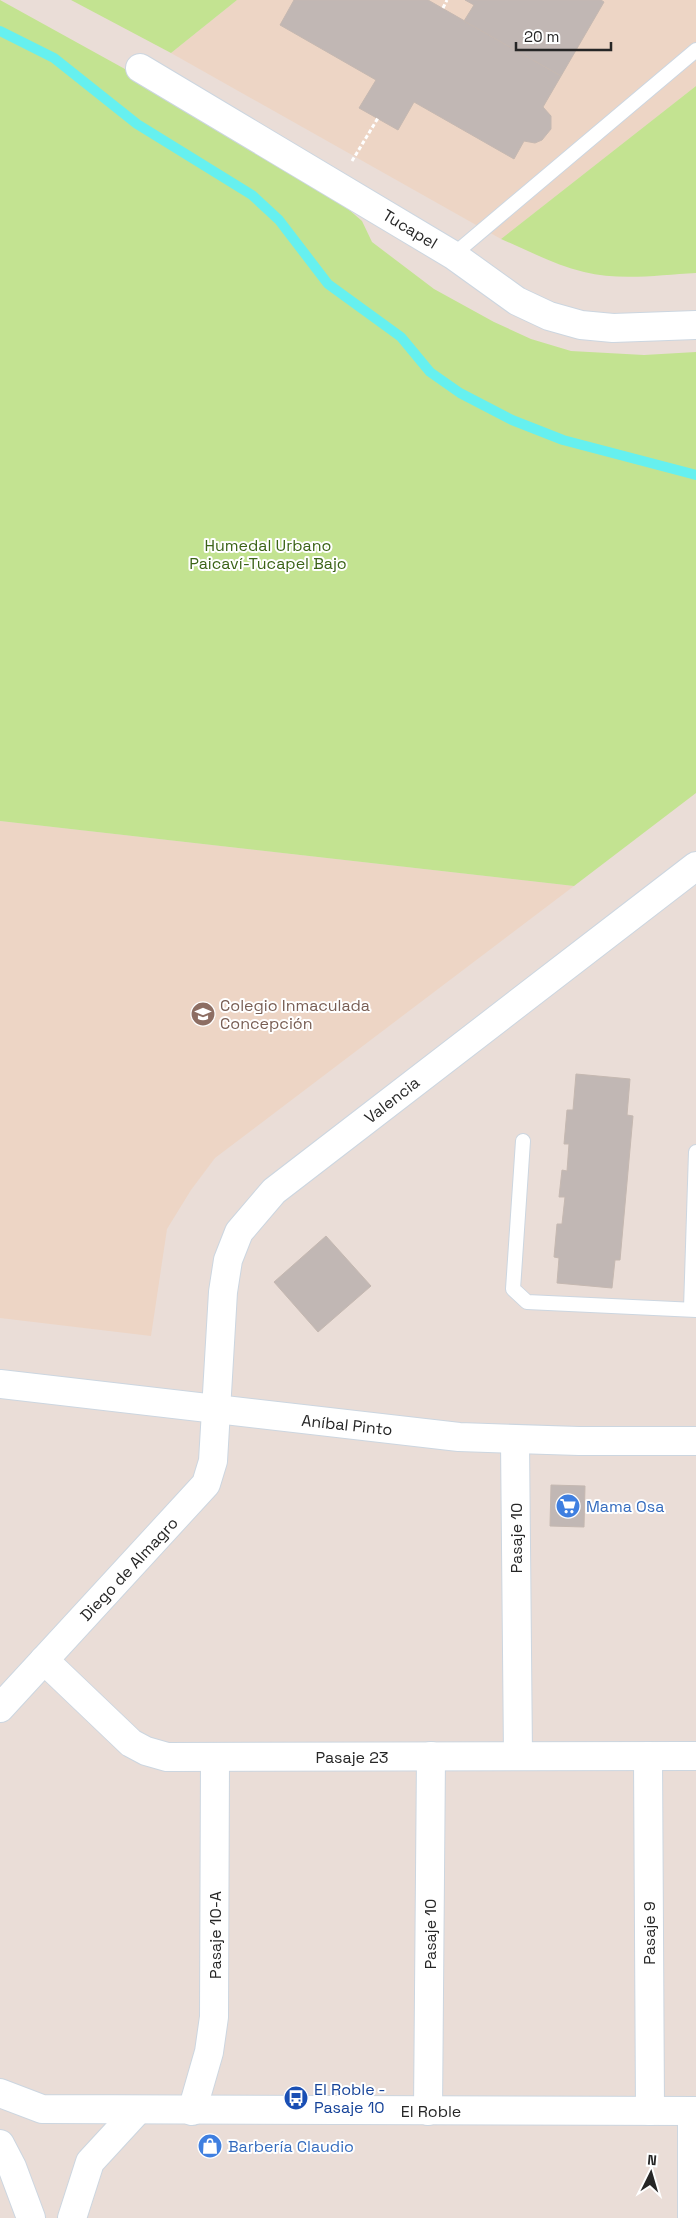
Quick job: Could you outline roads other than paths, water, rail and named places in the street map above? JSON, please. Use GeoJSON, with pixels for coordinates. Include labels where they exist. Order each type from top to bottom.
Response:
{"type":"FeatureCollection","features":[{"type":"Feature","properties":{"kind":"street","name":"Tucapel"},"geometry":{"type":"LineString","coordinates":[[140,68],[453,255],[517,301],[549,316],[581,325],[621,328],[696,325]]}},
{"type":"Feature","properties":{"kind":"street","name":"Valencia"},"geometry":{"type":"LineString","coordinates":[[216,1410],[223,1292],[228,1260],[239,1232],[257,1208],[274,1191],[696,866]]}},
{"type":"Feature","properties":{"kind":"street","name":"Aníbal Pinto"},"geometry":{"type":"LineString","coordinates":[[0,1384],[450,1436],[516,1440],[696,1441]]}},
{"type":"Feature","properties":{"kind":"street","name":"Diego de Almagro"},"geometry":{"type":"LineString","coordinates":[[0,1708],[206,1484],[213,1462],[216,1410]]}},
{"type":"Feature","properties":{"kind":"street","name":"Pasaje 10"},"geometry":{"type":"LineString","coordinates":[[516,1440],[518,1756]]}},
{"type":"Feature","properties":{"kind":"street","name":"Pasaje 23"},"geometry":{"type":"LineString","coordinates":[[44,1660],[131,1743],[146,1751],[167,1757],[696,1756]]}},
{"type":"Feature","properties":{"kind":"street","name":"Pasaje 10"},"geometry":{"type":"LineString","coordinates":[[428,2111],[431,1756]]}},
{"type":"Feature","properties":{"kind":"street","name":"Pasaje 9"},"geometry":{"type":"LineString","coordinates":[[648,1756],[650,2111]]}},
{"type":"Feature","properties":{"kind":"street","name":"Pasaje 10-A"},"geometry":{"type":"LineString","coordinates":[[192,2111],[210,2052],[214,2016],[215,1757]]}},
{"type":"Feature","properties":{"kind":"street","name":"El Roble"},"geometry":{"type":"LineString","coordinates":[[0,2094],[42,2109],[137,2111],[694,2111]]}},
{"type":"Feature","properties":{"kind":"street"},"geometry":{"type":"LineString","coordinates":[[72,2218],[90,2162],[137,2111]]}},
{"type":"Feature","properties":{"kind":"street"},"geometry":{"type":"LineString","coordinates":[[692,2218],[694,2111]]}},
{"type":"Feature","properties":{"kind":"street"},"geometry":{"type":"LineString","coordinates":[[0,2144],[12,2167],[31,2218]]}},
{"type":"Feature","properties":{"kind":"lane"},"geometry":{"type":"LineString","coordinates":[[453,255],[696,50]]}},
{"type":"Feature","properties":{"kind":"lane"},"geometry":{"type":"LineString","coordinates":[[522,1141],[512,1289],[527,1302],[693,1310],[696,1152]]}},
{"type":"Feature","properties":{"kind":"waterway"},"geometry":{"type":"LineString","coordinates":[[0,31],[54,58],[137,124],[252,195],[279,220],[328,284],[401,337],[430,372],[460,393],[512,420],[563,440],[696,475]]}},
{"type":"Feature","properties":{"kind":"place","name":"Colegio Inmaculada Concepción"},"geometry":{"type":"Point","coordinates":[203,1014]}},
{"type":"Feature","properties":{"kind":"place","name":"Mama Osa"},"geometry":{"type":"Point","coordinates":[568,1506]}},
{"type":"Feature","properties":{"kind":"place","name":"El Roble - Pasaje 10"},"geometry":{"type":"Point","coordinates":[296,2098]}},
{"type":"Feature","properties":{"kind":"place","name":"Barbería Claudio"},"geometry":{"type":"Point","coordinates":[210,2146]}},
{"type":"Feature","properties":{"kind":"park label","name":"Humedal Urbano Paicaví-Tucapel Bajo"},"geometry":{"type":"Point","coordinates":[268,554]}}]}
